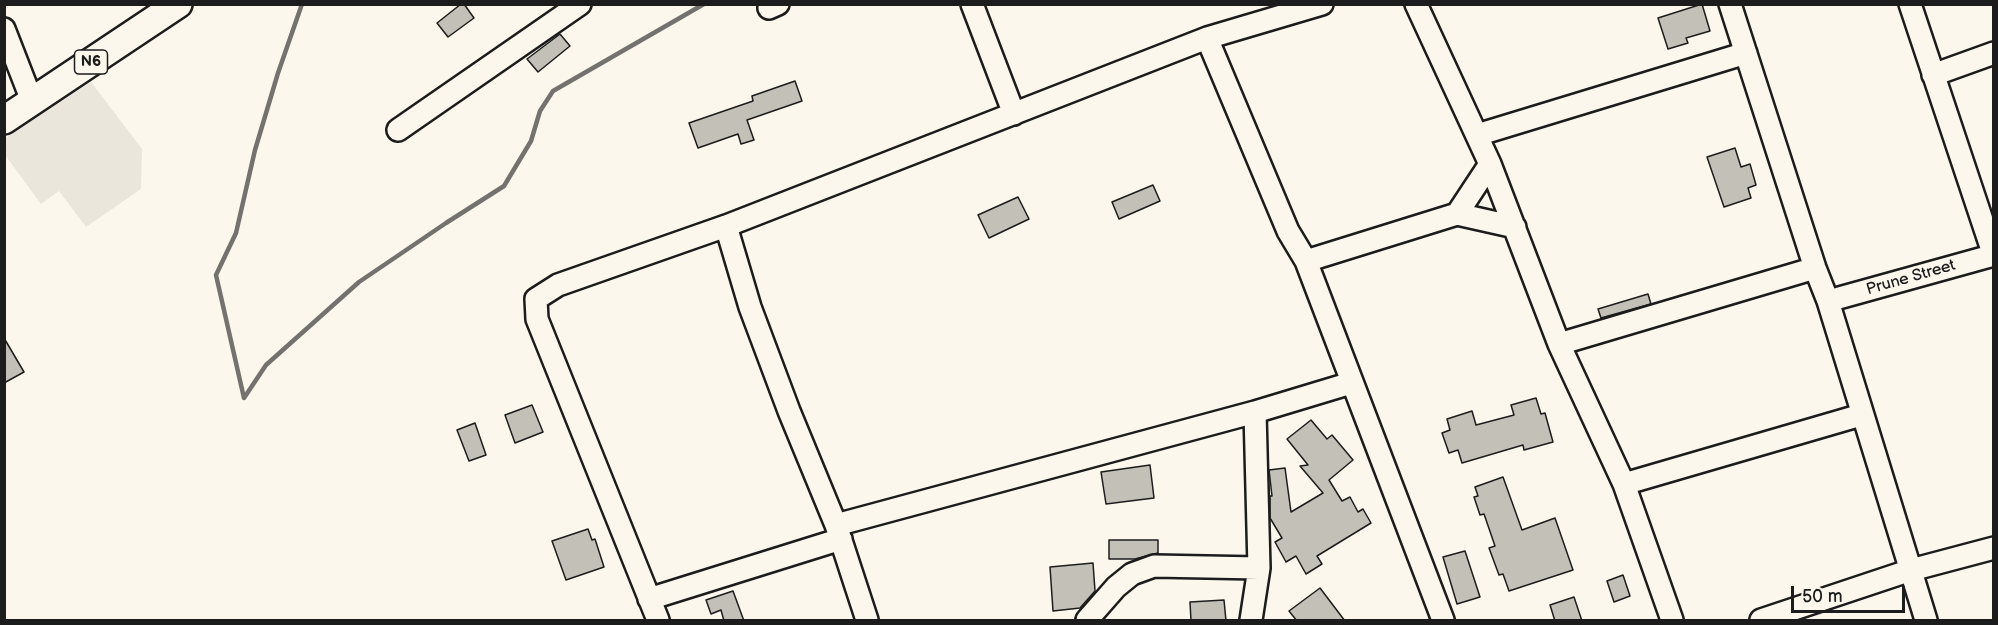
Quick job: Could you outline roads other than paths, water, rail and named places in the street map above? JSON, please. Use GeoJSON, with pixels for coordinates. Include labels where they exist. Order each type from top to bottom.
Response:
{"type":"FeatureCollection","features":[{"type":"Feature","properties":{"kind":"main road","name":"N6"},"geometry":{"type":"LineString","coordinates":[[4,120],[178,4]]}},
{"type":"Feature","properties":{"kind":"street"},"geometry":{"type":"LineString","coordinates":[[398,130],[580,4]]}},
{"type":"Feature","properties":{"kind":"street"},"geometry":{"type":"LineString","coordinates":[[972,4],[1014,114]]}},
{"type":"Feature","properties":{"kind":"street"},"geometry":{"type":"LineString","coordinates":[[658,621],[537,319],[536,299],[558,285],[726,226],[1208,38],[1322,4]]}},
{"type":"Feature","properties":{"kind":"street"},"geometry":{"type":"LineString","coordinates":[[1416,4],[1490,164],[1559,344],[1624,484],[1671,621]]}},
{"type":"Feature","properties":{"kind":"street"},"geometry":{"type":"LineString","coordinates":[[1731,4],[1815,268],[1828,301],[1861,415],[1926,621]]}},
{"type":"Feature","properties":{"kind":"street"},"geometry":{"type":"LineString","coordinates":[[1910,4],[1993,255]]}},
{"type":"Feature","properties":{"kind":"street"},"geometry":{"type":"LineString","coordinates":[[4,29],[32,101]]}},
{"type":"Feature","properties":{"kind":"street"},"geometry":{"type":"LineString","coordinates":[[1208,38],[1288,231],[1306,261],[1443,621]]}},
{"type":"Feature","properties":{"kind":"street"},"geometry":{"type":"LineString","coordinates":[[1477,135],[1746,53]]}},
{"type":"Feature","properties":{"kind":"street"},"geometry":{"type":"LineString","coordinates":[[1933,75],[1994,54]]}},
{"type":"Feature","properties":{"kind":"street"},"geometry":{"type":"LineString","coordinates":[[1457,214],[1490,164]]}},
{"type":"Feature","properties":{"kind":"street"},"geometry":{"type":"LineString","coordinates":[[1306,261],[1457,214],[1515,227]]}},
{"type":"Feature","properties":{"kind":"street"},"geometry":{"type":"LineString","coordinates":[[726,226],[750,307],[838,532],[867,621]]}},
{"type":"Feature","properties":{"kind":"street","name":"Prune Street"},"geometry":{"type":"LineString","coordinates":[[1828,301],[1993,255]]}},
{"type":"Feature","properties":{"kind":"street"},"geometry":{"type":"LineString","coordinates":[[1559,344],[1815,268]]}},
{"type":"Feature","properties":{"kind":"street"},"geometry":{"type":"LineString","coordinates":[[649,598],[838,532],[1351,383]]}},
{"type":"Feature","properties":{"kind":"street"},"geometry":{"type":"LineString","coordinates":[[1251,621],[1259,568],[1255,412]]}},
{"type":"Feature","properties":{"kind":"street"},"geometry":{"type":"LineString","coordinates":[[1624,484],[1861,415]]}},
{"type":"Feature","properties":{"kind":"street"},"geometry":{"type":"LineString","coordinates":[[1761,621],[1911,570],[1994,548]]}},
{"type":"Feature","properties":{"kind":"street"},"geometry":{"type":"LineString","coordinates":[[1087,621],[1116,586],[1132,574],[1154,566],[1259,568]]}},
{"type":"Feature","properties":{"kind":"waterway"},"geometry":{"type":"LineString","coordinates":[[244,398],[216,275],[236,233],[255,150],[302,4]]}},
{"type":"Feature","properties":{"kind":"waterway"},"geometry":{"type":"LineString","coordinates":[[244,398],[266,365],[359,282],[504,186],[531,141],[540,111],[553,91],[704,4]]}}]}
